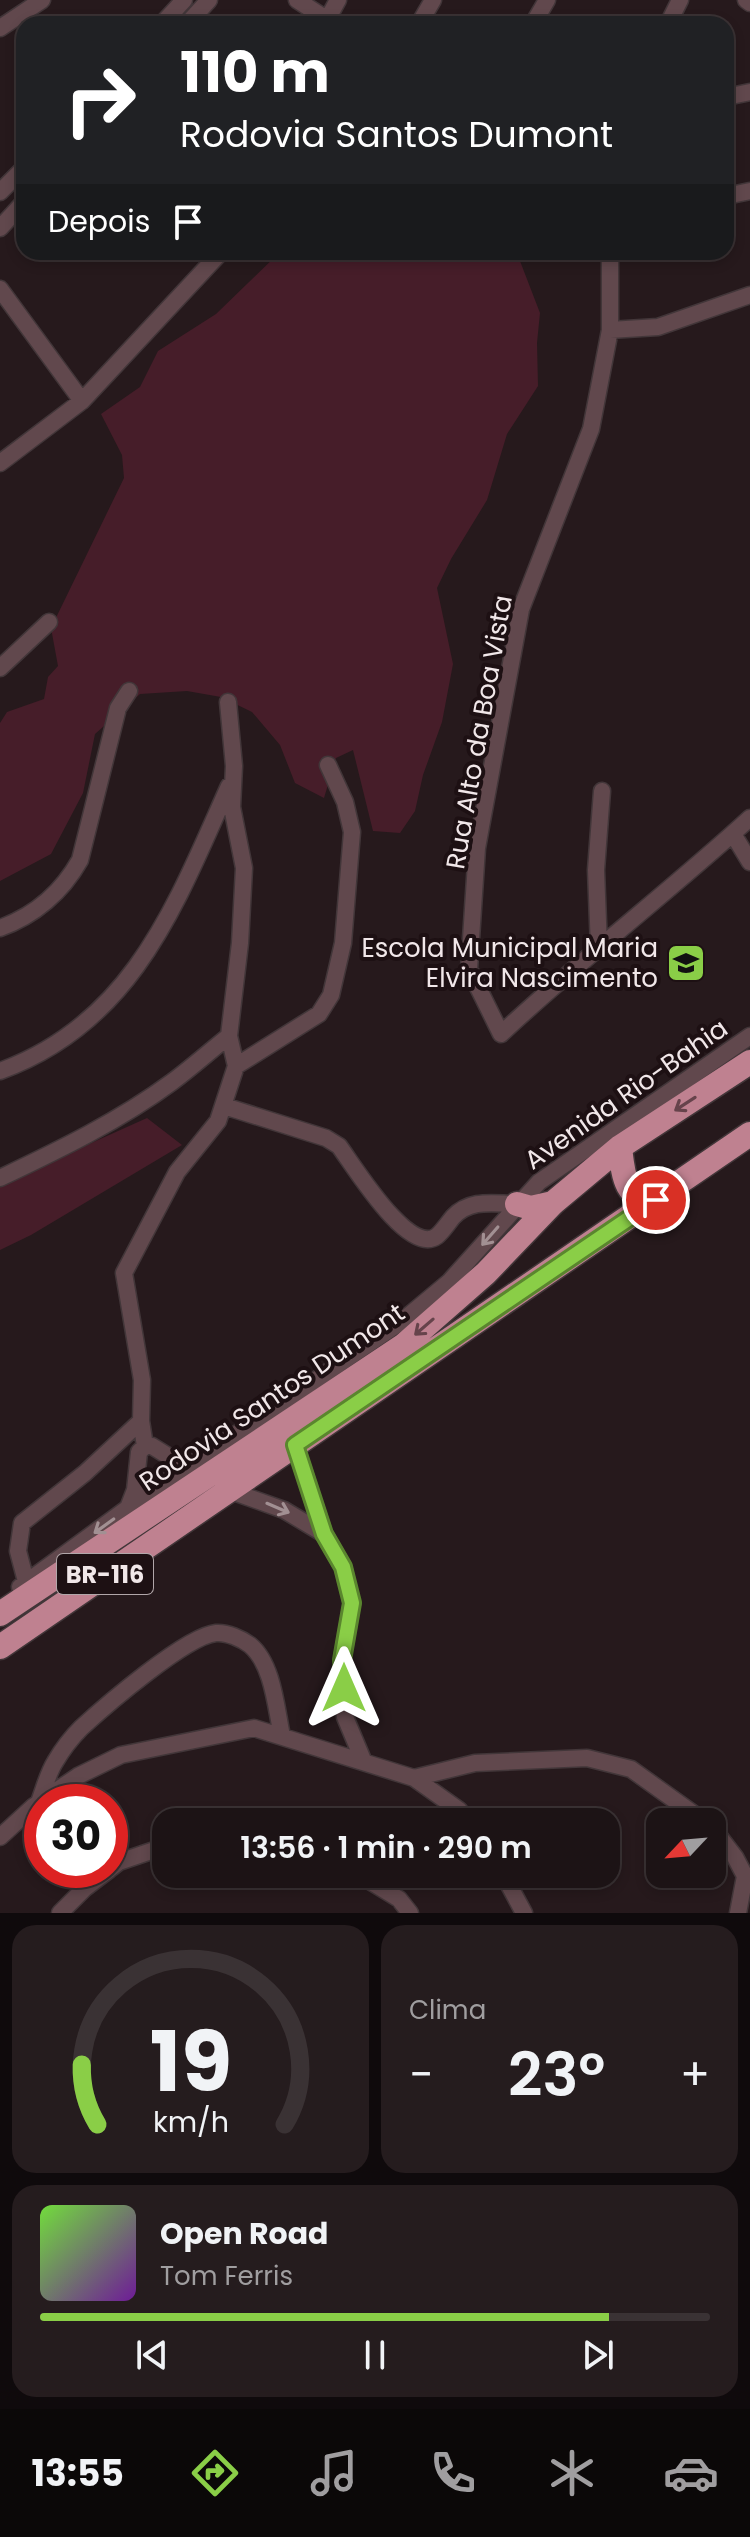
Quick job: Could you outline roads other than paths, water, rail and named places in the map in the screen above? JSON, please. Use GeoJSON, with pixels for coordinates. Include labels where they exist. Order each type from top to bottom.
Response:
{"type":"FeatureCollection","features":[{"type":"Feature","properties":{"kind":"highway","name":"Rodovia Santos Dumont"},"geometry":{"type":"LineString","coordinates":[[0,1614],[28,1589],[404,1345],[486,1273],[553,1203],[628,1134],[750,1062]]}},
{"type":"Feature","properties":{"kind":"highway"},"geometry":{"type":"LineString","coordinates":[[628,1134],[624,1176],[631,1193],[645,1201],[656,1200]]}},
{"type":"Feature","properties":{"kind":"highway","name":"Rodovia Santos Dumont"},"geometry":{"type":"LineString","coordinates":[[0,1647],[750,1134]]}},
{"type":"Feature","properties":{"kind":"highway"},"geometry":{"type":"LineString","coordinates":[[517,1204],[531,1208],[553,1203]]}},
{"type":"Feature","properties":{"kind":"street"},"geometry":{"type":"LineString","coordinates":[[18,16],[42,0]]}},
{"type":"Feature","properties":{"kind":"street"},"geometry":{"type":"LineString","coordinates":[[169,16],[184,0]]}},
{"type":"Feature","properties":{"kind":"street"},"geometry":{"type":"LineString","coordinates":[[194,16],[209,0]]}},
{"type":"Feature","properties":{"kind":"street"},"geometry":{"type":"LineString","coordinates":[[297,0],[322,16]]}},
{"type":"Feature","properties":{"kind":"street"},"geometry":{"type":"LineString","coordinates":[[0,192],[16,176]]}},
{"type":"Feature","properties":{"kind":"street"},"geometry":{"type":"LineString","coordinates":[[0,228],[16,211]]}},
{"type":"Feature","properties":{"kind":"street"},"geometry":{"type":"LineString","coordinates":[[0,463],[82,401],[214,260]]}},
{"type":"Feature","properties":{"kind":"street","name":"Rua Alto da Boa Vista"},"geometry":{"type":"LineString","coordinates":[[599,948],[501,1034],[469,969],[477,848],[521,609],[591,429],[610,330],[610,260]]}},
{"type":"Feature","properties":{"kind":"street"},"geometry":{"type":"LineString","coordinates":[[0,289],[82,401]]}},
{"type":"Feature","properties":{"kind":"street"},"geometry":{"type":"LineString","coordinates":[[610,330],[658,327],[750,295]]}},
{"type":"Feature","properties":{"kind":"street"},"geometry":{"type":"LineString","coordinates":[[0,668],[49,622]]}},
{"type":"Feature","properties":{"kind":"street"},"geometry":{"type":"LineString","coordinates":[[0,928],[42,906],[70,878],[80,860],[118,708],[129,691]]}},
{"type":"Feature","properties":{"kind":"street"},"geometry":{"type":"LineString","coordinates":[[0,1071],[74,1033],[125,984],[148,953],[178,900],[231,781],[234,766],[228,702]]}},
{"type":"Feature","properties":{"kind":"street"},"geometry":{"type":"LineString","coordinates":[[236,1066],[319,1014],[331,995],[343,943],[352,832],[345,802],[328,765]]}},
{"type":"Feature","properties":{"kind":"street"},"geometry":{"type":"LineString","coordinates":[[145,1446],[141,1421],[142,1380],[124,1273],[177,1172],[218,1121],[236,1066],[229,1036],[240,943],[244,868],[232,807],[231,781]]}},
{"type":"Feature","properties":{"kind":"street"},"geometry":{"type":"LineString","coordinates":[[599,948],[596,870],[602,791]]}},
{"type":"Feature","properties":{"kind":"street"},"geometry":{"type":"LineString","coordinates":[[599,948],[750,818]]}},
{"type":"Feature","properties":{"kind":"street"},"geometry":{"type":"LineString","coordinates":[[733,834],[750,862]]}},
{"type":"Feature","properties":{"kind":"street"},"geometry":{"type":"LineString","coordinates":[[0,1178],[138,1105],[173,1082],[229,1036]]}},
{"type":"Feature","properties":{"kind":"street","name":"Avenida Rio-Bahia"},"geometry":{"type":"LineString","coordinates":[[0,1600],[28,1589],[128,1508],[401,1322],[449,1282],[539,1182],[628,1134],[750,1036]]}},
{"type":"Feature","properties":{"kind":"street"},"geometry":{"type":"LineString","coordinates":[[224,1106],[326,1138],[339,1146],[400,1227],[417,1239],[428,1240],[438,1236],[456,1214],[477,1202],[517,1204]]}},
{"type":"Feature","properties":{"kind":"street"},"geometry":{"type":"LineString","coordinates":[[28,1589],[18,1551],[22,1523],[85,1473],[141,1421]]}},
{"type":"Feature","properties":{"kind":"street"},"geometry":{"type":"LineString","coordinates":[[295,1445],[324,1534],[343,1567],[352,1603],[342,1660],[345,1717],[363,1760]]}},
{"type":"Feature","properties":{"kind":"street"},"geometry":{"type":"LineString","coordinates":[[128,1508],[135,1490],[139,1452],[145,1446],[152,1446],[176,1461],[194,1465]]}},
{"type":"Feature","properties":{"kind":"street"},"geometry":{"type":"LineString","coordinates":[[228,1490],[284,1510],[324,1534]]}},
{"type":"Feature","properties":{"kind":"street"},"geometry":{"type":"LineString","coordinates":[[46,1784],[54,1763],[79,1730],[154,1669],[192,1643],[216,1633],[235,1636],[258,1653],[273,1694],[282,1736]]}},
{"type":"Feature","properties":{"kind":"street"},"geometry":{"type":"LineString","coordinates":[[66,1784],[121,1755],[254,1728],[414,1778],[456,1808]]}},
{"type":"Feature","properties":{"kind":"street"},"geometry":{"type":"LineString","coordinates":[[414,1778],[475,1763],[587,1758],[631,1769],[685,1808]]}},
{"type":"Feature","properties":{"kind":"street"},"geometry":{"type":"LineString","coordinates":[[0,1837],[24,1816]]}},
{"type":"Feature","properties":{"kind":"street"},"geometry":{"type":"LineString","coordinates":[[726,1845],[745,1876],[738,1913]]}},
{"type":"Feature","properties":{"kind":"street"},"geometry":{"type":"LineString","coordinates":[[128,1859],[152,1851]]}},
{"type":"Feature","properties":{"kind":"street"},"geometry":{"type":"LineString","coordinates":[[60,1913],[85,1888]]}},
{"type":"Feature","properties":{"kind":"street"},"geometry":{"type":"LineString","coordinates":[[381,1888],[399,1899],[410,1913]]}},
{"type":"Feature","properties":{"kind":"street"},"geometry":{"type":"LineString","coordinates":[[511,1888],[524,1913]]}},
{"type":"Feature","properties":{"kind":"place","name":"Escola Municipal Maria Elvira Nascimento"},"geometry":{"type":"Point","coordinates":[686,963]}}]}
